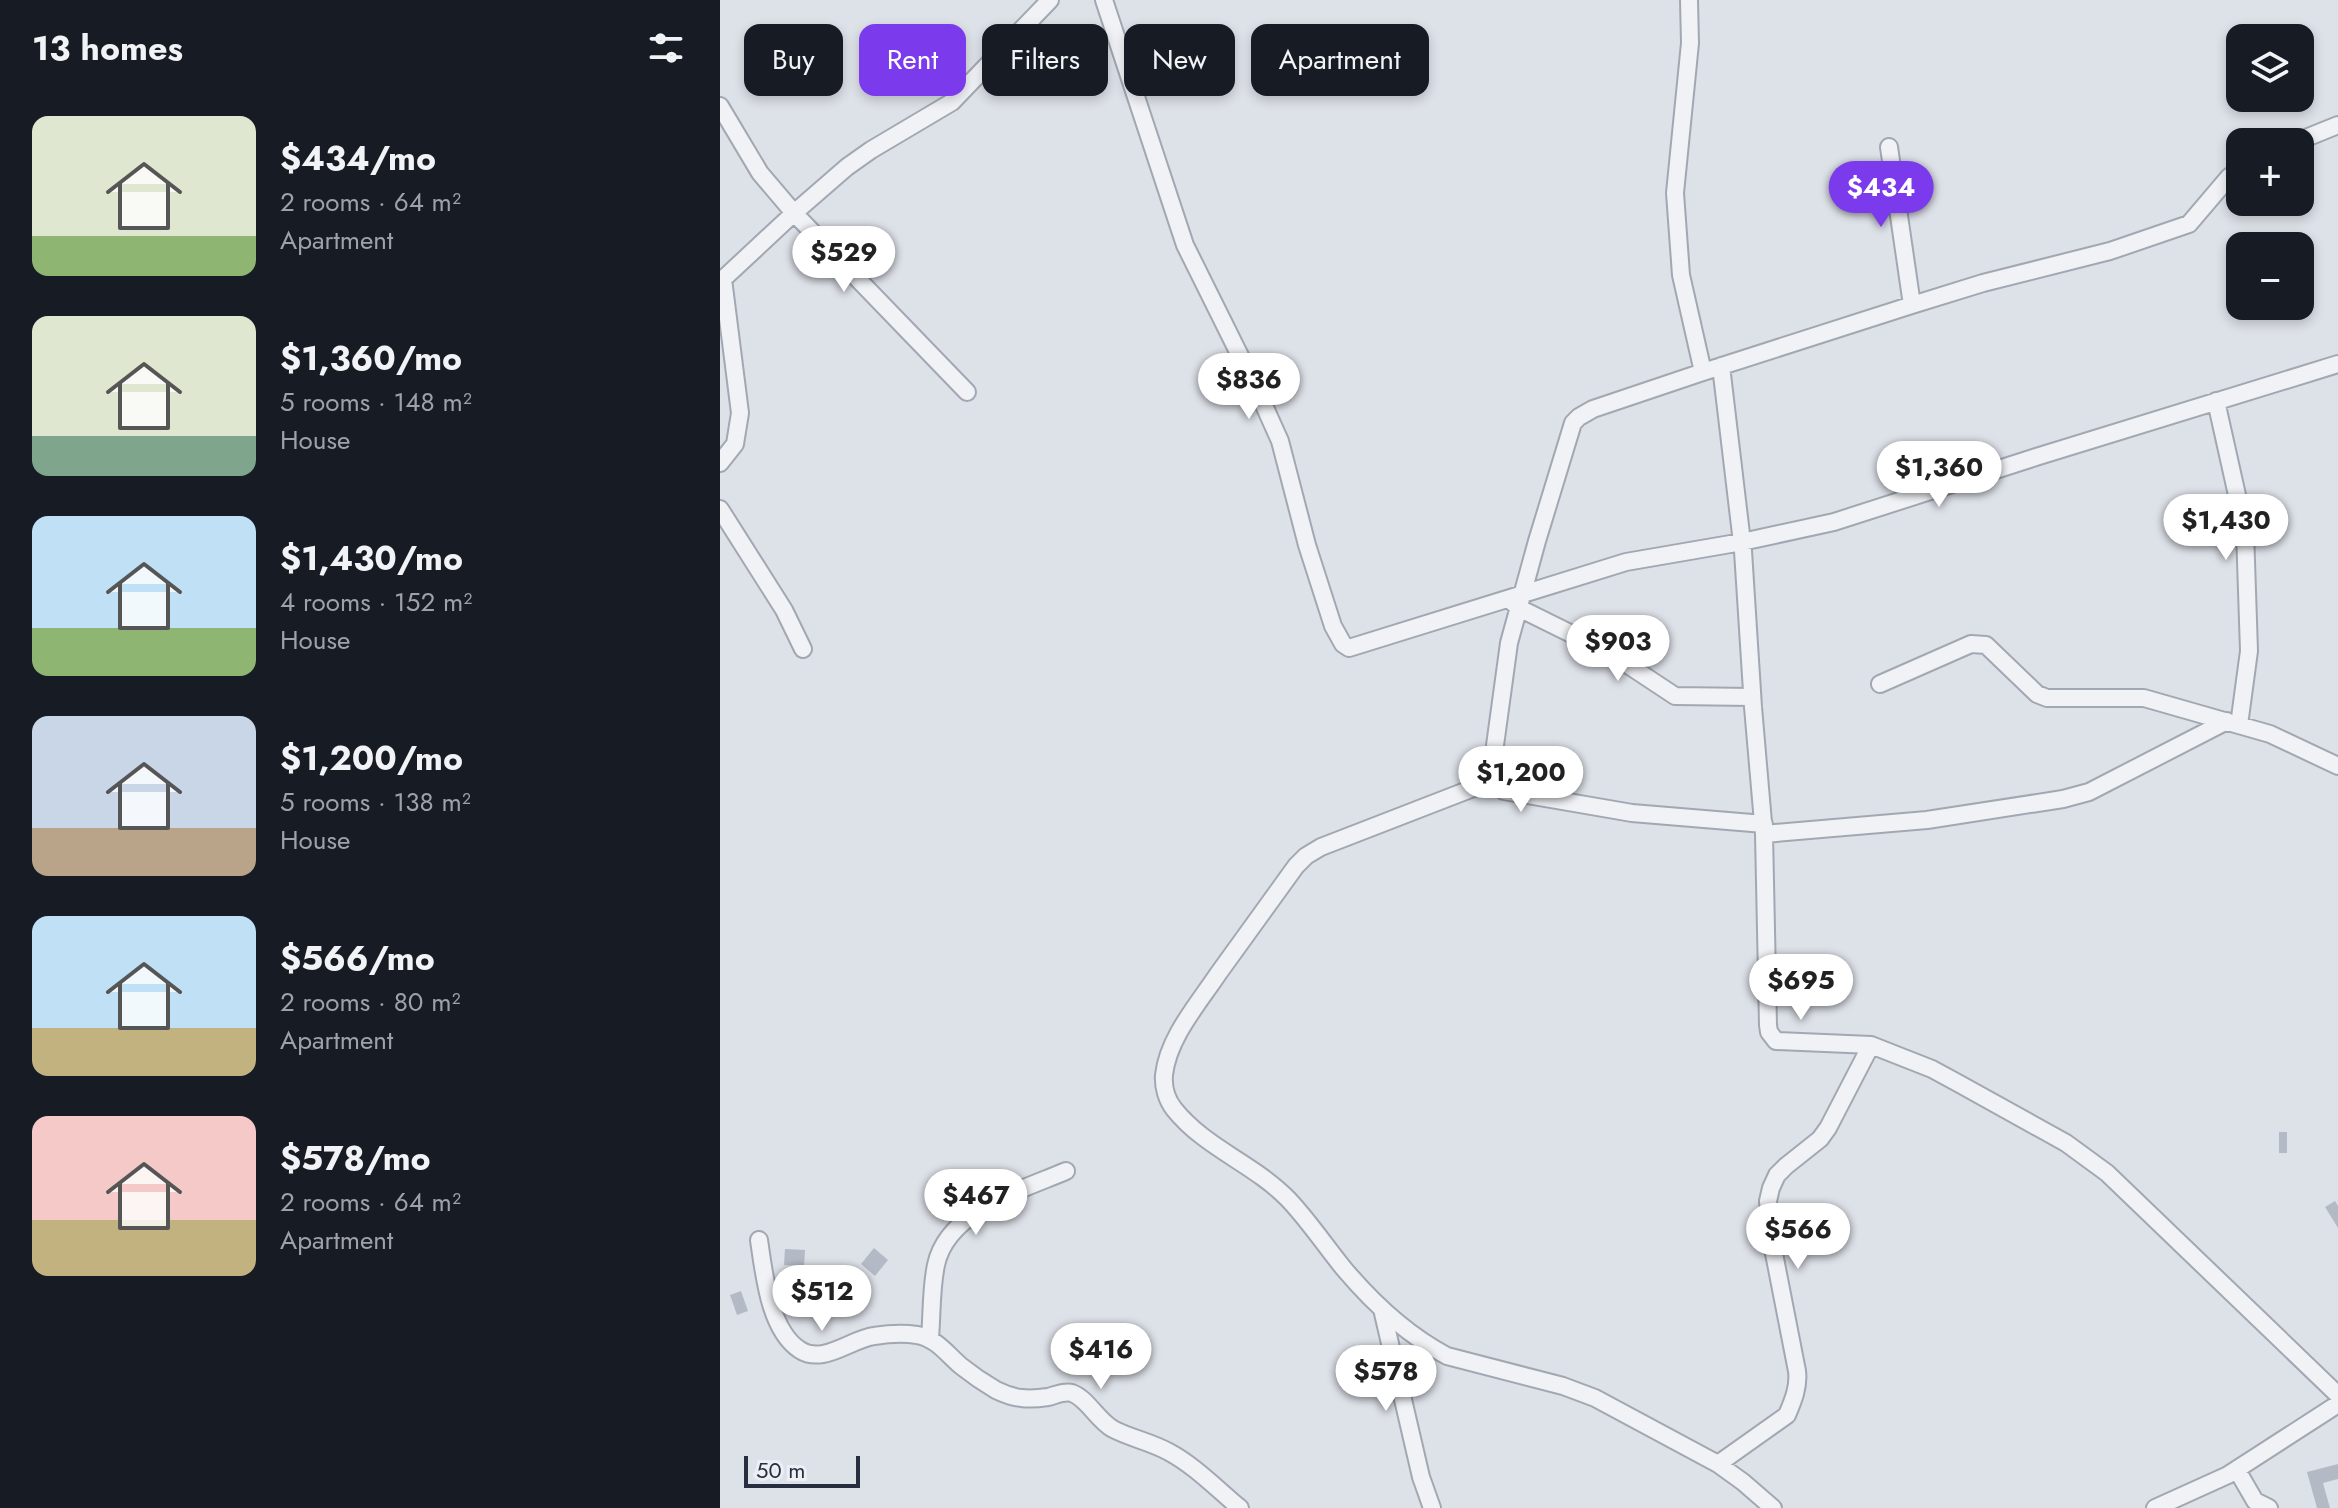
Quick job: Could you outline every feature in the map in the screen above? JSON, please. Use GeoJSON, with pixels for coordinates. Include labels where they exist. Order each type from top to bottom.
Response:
{"type":"FeatureCollection","features":[{"type":"Feature","properties":{"kind":"street"},"geometry":{"type":"LineString","coordinates":[[720,463],[735,444],[740,413],[722,280],[847,167],[952,102],[1050,0]]}},
{"type":"Feature","properties":{"kind":"street"},"geometry":{"type":"LineString","coordinates":[[1104,0],[1185,245],[1280,441],[1307,545],[1333,626],[1343,644],[1349,648],[1517,600],[1626,562],[1834,522],[2338,364]]}},
{"type":"Feature","properties":{"kind":"street"},"geometry":{"type":"LineString","coordinates":[[1689,0],[1690,43],[1675,193],[1681,275],[1703,372]]}},
{"type":"Feature","properties":{"kind":"street"},"geometry":{"type":"LineString","coordinates":[[720,106],[760,173],[794,213],[967,392]]}},
{"type":"Feature","properties":{"kind":"street"},"geometry":{"type":"LineString","coordinates":[[2314,135],[2338,125]]}},
{"type":"Feature","properties":{"kind":"street"},"geometry":{"type":"LineString","coordinates":[[1889,147],[1912,305]]}},
{"type":"Feature","properties":{"kind":"street"},"geometry":{"type":"LineString","coordinates":[[2226,181],[2189,224],[2110,251],[1983,283],[1721,366],[1593,409],[1573,423],[1517,600],[1493,760],[1494,780],[1504,791],[1632,813],[1764,829],[1927,820],[2063,799],[2089,792],[2233,723]]}},
{"type":"Feature","properties":{"kind":"street"},"geometry":{"type":"LineString","coordinates":[[1721,366],[1742,542],[1764,829],[1769,1032],[1776,1041],[1871,1045],[1932,1069],[2066,1143],[2107,1173],[2338,1395]]}},
{"type":"Feature","properties":{"kind":"street"},"geometry":{"type":"LineString","coordinates":[[2216,401],[2245,531],[2249,651],[2233,723]]}},
{"type":"Feature","properties":{"kind":"street"},"geometry":{"type":"LineString","coordinates":[[720,509],[784,610],[803,649]]}},
{"type":"Feature","properties":{"kind":"street"},"geometry":{"type":"LineString","coordinates":[[1517,600],[1610,653],[1675,696],[1752,697]]}},
{"type":"Feature","properties":{"kind":"street"},"geometry":{"type":"LineString","coordinates":[[1880,684],[1971,644],[1980,643],[1986,645],[2037,694],[2047,698],[2144,698],[2270,734],[2338,766]]}},
{"type":"Feature","properties":{"kind":"street"},"geometry":{"type":"LineString","coordinates":[[1494,780],[1321,847],[1306,856],[1195,1008],[1176,1039],[1164,1077],[1166,1094],[1173,1108],[1198,1134],[1287,1199],[1382,1309],[1430,1347],[1447,1356],[1563,1386],[1595,1398],[1718,1464],[1773,1508]]}},
{"type":"Feature","properties":{"kind":"street"},"geometry":{"type":"LineString","coordinates":[[1718,1464],[1787,1415],[1791,1405],[1798,1383],[1797,1371],[1771,1238],[1768,1201],[1777,1175],[1820,1139],[1828,1128],[1871,1045]]}},
{"type":"Feature","properties":{"kind":"street"},"geometry":{"type":"LineString","coordinates":[[930,1338],[936,1264],[949,1237],[968,1217],[983,1208],[1066,1171]]}},
{"type":"Feature","properties":{"kind":"street"},"geometry":{"type":"LineString","coordinates":[[759,1240],[772,1311],[799,1350],[812,1355],[823,1354],[874,1336],[916,1335],[930,1338],[962,1367],[1011,1397],[1023,1400],[1072,1394],[1113,1429],[1168,1452],[1240,1508]]}},
{"type":"Feature","properties":{"kind":"street"},"geometry":{"type":"LineString","coordinates":[[1382,1309],[1421,1477],[1432,1508]]}},
{"type":"Feature","properties":{"kind":"street"},"geometry":{"type":"LineString","coordinates":[[2155,1508],[2237,1470],[2338,1404]]}},
{"type":"Feature","properties":{"kind":"street"},"geometry":{"type":"LineString","coordinates":[[2237,1470],[2255,1501],[2269,1508]]}},
{"type":"Feature","properties":{"kind":"building"},"geometry":{"type":"Polygon","coordinates":[[[2279,1132],[2287,1132],[2287,1153],[2279,1153],[2279,1132]]]}},
{"type":"Feature","properties":{"kind":"building"},"geometry":{"type":"Polygon","coordinates":[[[2335,1201],[2338,1206],[2338,1228],[2325,1207],[2335,1201]]]}},
{"type":"Feature","properties":{"kind":"building"},"geometry":{"type":"Polygon","coordinates":[[[874,1248],[888,1260],[875,1276],[861,1264],[874,1248]]]}},
{"type":"Feature","properties":{"kind":"building"},"geometry":{"type":"Polygon","coordinates":[[[785,1249],[805,1250],[804,1266],[784,1265],[785,1249]]]}},
{"type":"Feature","properties":{"kind":"building"},"geometry":{"type":"Polygon","coordinates":[[[817,1274],[830,1274],[830,1289],[817,1288],[817,1274]]]}},
{"type":"Feature","properties":{"kind":"building"},"geometry":{"type":"Polygon","coordinates":[[[862,1277],[866,1285],[848,1293],[844,1284],[862,1277]]]}},
{"type":"Feature","properties":{"kind":"building"},"geometry":{"type":"Polygon","coordinates":[[[741,1291],[748,1311],[737,1315],[730,1295],[741,1291]]]}},
{"type":"Feature","properties":{"kind":"building"},"geometry":{"type":"Polygon","coordinates":[[[2338,1464],[2338,1479],[2323,1483],[2330,1508],[2317,1508],[2307,1472],[2338,1464]]]}}]}
